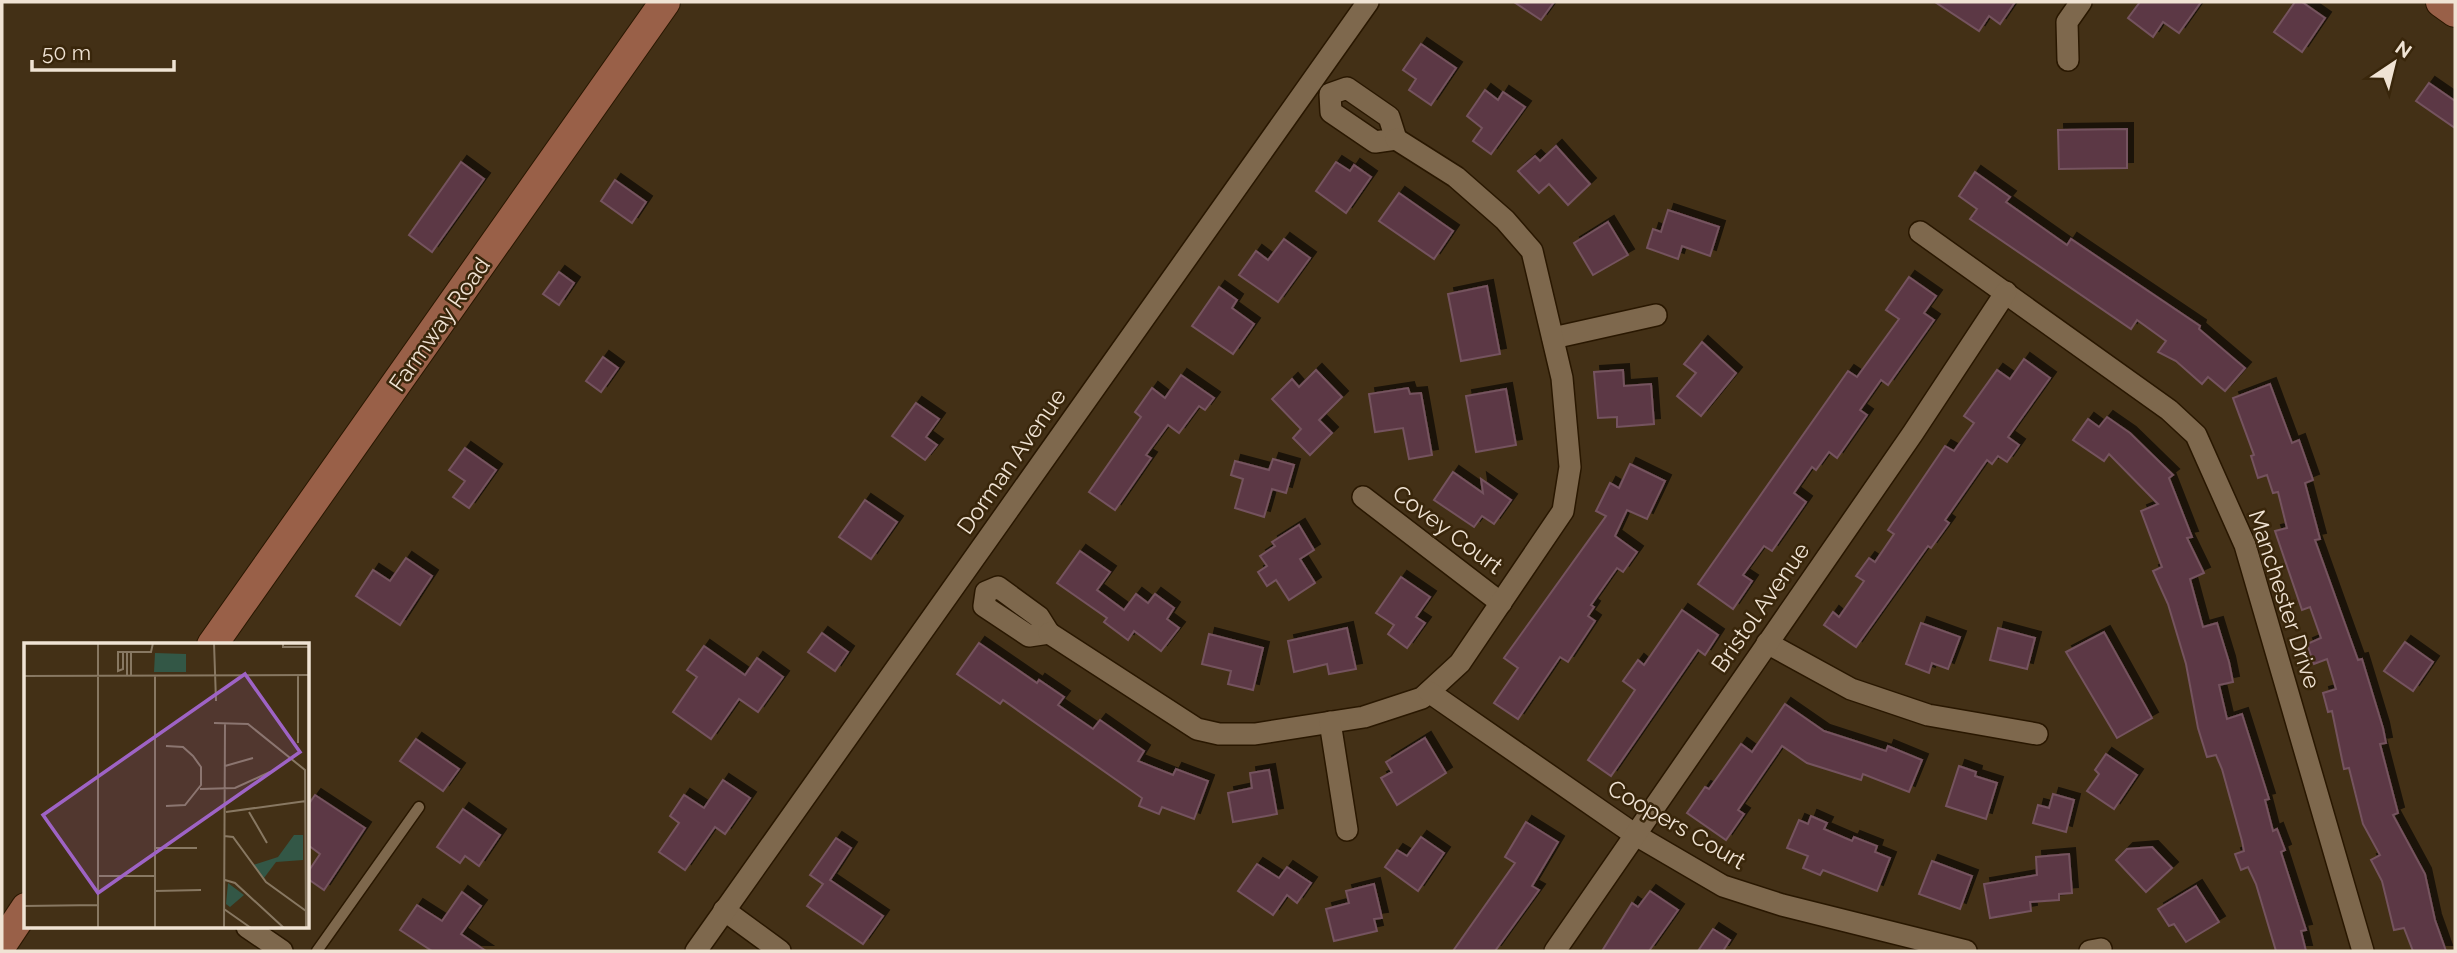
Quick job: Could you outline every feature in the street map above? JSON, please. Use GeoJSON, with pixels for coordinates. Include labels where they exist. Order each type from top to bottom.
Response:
{"type":"FeatureCollection","features":[{"type":"Feature","properties":{"kind":"main road","name":"Farmway Road"},"geometry":{"type":"LineString","coordinates":[[213,643],[665,2]]}},
{"type":"Feature","properties":{"kind":"main road"},"geometry":{"type":"LineString","coordinates":[[2441,2],[2455,12]]}},
{"type":"Feature","properties":{"kind":"main road"},"geometry":{"type":"LineString","coordinates":[[2,944],[24,911]]}},
{"type":"Feature","properties":{"kind":"street","name":"Dorman Avenue"},"geometry":{"type":"LineString","coordinates":[[696,951],[963,573],[1321,88],[1368,2]]}},
{"type":"Feature","properties":{"kind":"street"},"geometry":{"type":"LineString","coordinates":[[2068,60],[2067,22],[2081,2]]}},
{"type":"Feature","properties":{"kind":"street"},"geometry":{"type":"LineString","coordinates":[[963,573],[986,592],[984,606],[1029,636],[1049,633],[1197,729],[1219,734],[1255,734],[1364,717],[1422,698],[1460,663],[1563,511],[1570,467],[1562,378],[1532,251],[1505,220],[1456,177],[1396,139],[1389,117],[1347,88],[1321,88],[1331,112],[1375,142],[1396,139]]}},
{"type":"Feature","properties":{"kind":"street","name":"Manchester Drive"},"geometry":{"type":"LineString","coordinates":[[1920,232],[2169,410],[2196,435],[2245,545],[2363,951]]}},
{"type":"Feature","properties":{"kind":"street","name":"Bristol Avenue"},"geometry":{"type":"LineString","coordinates":[[1555,951],[2006,292]]}},
{"type":"Feature","properties":{"kind":"street"},"geometry":{"type":"LineString","coordinates":[[1553,338],[1656,315]]}},
{"type":"Feature","properties":{"kind":"street","name":"Covey Court"},"geometry":{"type":"LineString","coordinates":[[1363,497],[1501,603]]}},
{"type":"Feature","properties":{"kind":"street"},"geometry":{"type":"LineString","coordinates":[[1767,643],[1851,689],[1928,715],[2037,734]]}},
{"type":"Feature","properties":{"kind":"street","name":"Coopers Court"},"geometry":{"type":"LineString","coordinates":[[1429,692],[1634,834],[1723,886],[1806,911],[1966,951]]}},
{"type":"Feature","properties":{"kind":"street"},"geometry":{"type":"LineString","coordinates":[[1330,722],[1347,830]]}},
{"type":"Feature","properties":{"kind":"street"},"geometry":{"type":"LineString","coordinates":[[724,910],[780,951]]}},
{"type":"Feature","properties":{"kind":"street"},"geometry":{"type":"LineString","coordinates":[[248,928],[282,951]]}},
{"type":"Feature","properties":{"kind":"lane"},"geometry":{"type":"LineString","coordinates":[[317,951],[419,807]]}},
{"type":"Feature","properties":{"kind":"building"},"geometry":{"type":"Polygon","coordinates":[[[1514,2],[1554,2],[1541,20],[1514,2]]]}},
{"type":"Feature","properties":{"kind":"building"},"geometry":{"type":"Polygon","coordinates":[[[1935,2],[2015,2],[2000,24],[1989,16],[1979,31],[1935,2]]]}},
{"type":"Feature","properties":{"kind":"building"},"geometry":{"type":"Polygon","coordinates":[[[2140,2],[2201,2],[2179,33],[2163,22],[2153,37],[2128,18],[2140,2]]]}},
{"type":"Feature","properties":{"kind":"building"},"geometry":{"type":"Polygon","coordinates":[[[2295,2],[2302,2],[2325,18],[2302,52],[2274,32],[2295,2]]]}},
{"type":"Feature","properties":{"kind":"building"},"geometry":{"type":"Polygon","coordinates":[[[1421,44],[1456,68],[1431,105],[1409,90],[1416,79],[1403,70],[1421,44]]]}},
{"type":"Feature","properties":{"kind":"building"},"geometry":{"type":"Polygon","coordinates":[[[2429,83],[2455,101],[2455,128],[2416,101],[2429,83]]]}},
{"type":"Feature","properties":{"kind":"building"},"geometry":{"type":"Polygon","coordinates":[[[1485,90],[1498,100],[1503,92],[1525,107],[1491,154],[1473,141],[1482,128],[1467,116],[1485,90]]]}},
{"type":"Feature","properties":{"kind":"building"},"geometry":{"type":"Polygon","coordinates":[[[2127,129],[2127,168],[2059,169],[2058,130],[2127,129]]]}},
{"type":"Feature","properties":{"kind":"building"},"geometry":{"type":"Polygon","coordinates":[[[1556,146],[1590,184],[1568,205],[1549,184],[1539,193],[1518,171],[1535,156],[1540,161],[1556,146]]]}},
{"type":"Feature","properties":{"kind":"building"},"geometry":{"type":"Polygon","coordinates":[[[461,162],[484,179],[432,252],[409,235],[461,162]]]}},
{"type":"Feature","properties":{"kind":"building"},"geometry":{"type":"Polygon","coordinates":[[[1336,162],[1350,171],[1354,165],[1371,177],[1346,213],[1316,191],[1336,162]]]}},
{"type":"Feature","properties":{"kind":"building"},"geometry":{"type":"Polygon","coordinates":[[[1975,172],[2010,197],[2006,202],[2067,245],[2071,239],[2200,326],[2199,329],[2245,368],[2225,391],[2208,377],[2202,384],[2176,361],[2158,352],[2166,341],[2137,320],[2131,329],[1970,219],[1977,209],[1959,196],[1975,172]]]}},
{"type":"Feature","properties":{"kind":"building"},"geometry":{"type":"Polygon","coordinates":[[[615,180],[646,202],[632,223],[601,201],[615,180]]]}},
{"type":"Feature","properties":{"kind":"building"},"geometry":{"type":"Polygon","coordinates":[[[1399,193],[1453,231],[1434,259],[1379,221],[1399,193]]]}},
{"type":"Feature","properties":{"kind":"building"},"geometry":{"type":"Polygon","coordinates":[[[1668,210],[1719,227],[1710,256],[1682,246],[1678,259],[1647,248],[1653,229],[1661,232],[1668,210]]]}},
{"type":"Feature","properties":{"kind":"building"},"geometry":{"type":"Polygon","coordinates":[[[1608,222],[1628,255],[1593,275],[1574,243],[1608,222]]]}},
{"type":"Feature","properties":{"kind":"building"},"geometry":{"type":"Polygon","coordinates":[[[1284,239],[1310,258],[1278,302],[1239,275],[1256,251],[1268,260],[1284,239]]]}},
{"type":"Feature","properties":{"kind":"building"},"geometry":{"type":"Polygon","coordinates":[[[559,272],[574,283],[559,305],[543,294],[559,272]]]}},
{"type":"Feature","properties":{"kind":"building"},"geometry":{"type":"Polygon","coordinates":[[[1909,277],[1936,296],[1924,313],[1934,320],[1888,385],[1881,380],[1860,410],[1867,415],[1837,458],[1829,452],[1816,470],[1812,467],[1794,493],[1806,502],[1772,551],[1764,546],[1743,575],[1752,581],[1733,609],[1698,584],[1848,371],[1857,377],[1899,319],[1886,310],[1909,277]]]}},
{"type":"Feature","properties":{"kind":"building"},"geometry":{"type":"Polygon","coordinates":[[[1487,286],[1500,354],[1461,361],[1448,294],[1487,286]]]}},
{"type":"Feature","properties":{"kind":"building"},"geometry":{"type":"Polygon","coordinates":[[[1219,287],[1237,300],[1232,308],[1254,324],[1233,354],[1192,326],[1219,287]]]}},
{"type":"Feature","properties":{"kind":"building"},"geometry":{"type":"Polygon","coordinates":[[[1702,342],[1736,373],[1701,416],[1677,396],[1696,373],[1684,364],[1702,342]]]}},
{"type":"Feature","properties":{"kind":"building"},"geometry":{"type":"Polygon","coordinates":[[[603,357],[618,368],[601,392],[586,381],[603,357]]]}},
{"type":"Feature","properties":{"kind":"building"},"geometry":{"type":"Polygon","coordinates":[[[2024,359],[2050,378],[2008,437],[2019,445],[2007,462],[1998,456],[1992,464],[1987,460],[1945,520],[1949,523],[1931,548],[1928,546],[1856,647],[1824,625],[1833,612],[1839,617],[1864,581],[1856,576],[1869,558],[1875,562],[1894,534],[1888,530],[1945,446],[1954,451],[1974,423],[1964,416],[1997,370],[2010,379],[2024,359]]]}},
{"type":"Feature","properties":{"kind":"building"},"geometry":{"type":"Polygon","coordinates":[[[1316,370],[1342,397],[1319,420],[1332,433],[1310,455],[1293,438],[1301,429],[1272,399],[1292,379],[1299,387],[1316,370]]]}},
{"type":"Feature","properties":{"kind":"building"},"geometry":{"type":"Polygon","coordinates":[[[1623,370],[1624,386],[1651,384],[1654,424],[1617,427],[1617,417],[1598,418],[1594,372],[1623,370]]]}},
{"type":"Feature","properties":{"kind":"building"},"geometry":{"type":"Polygon","coordinates":[[[1181,375],[1214,398],[1205,410],[1199,406],[1179,433],[1168,425],[1146,455],[1151,458],[1115,510],[1089,492],[1141,417],[1135,412],[1152,388],[1165,398],[1181,375]]]}},
{"type":"Feature","properties":{"kind":"building"},"geometry":{"type":"Polygon","coordinates":[[[2270,384],[2292,443],[2299,440],[2313,480],[2305,483],[2320,539],[2315,540],[2358,660],[2362,659],[2383,728],[2386,743],[2380,744],[2398,813],[2393,815],[2425,874],[2435,920],[2446,951],[2413,951],[2404,928],[2394,930],[2382,881],[2371,860],[2380,855],[2363,824],[2349,768],[2344,769],[2332,711],[2328,712],[2323,693],[2336,689],[2327,659],[2314,664],[2307,644],[2321,638],[2310,607],[2302,610],[2275,531],[2287,528],[2278,492],[2273,493],[2267,475],[2258,478],[2251,456],[2254,455],[2233,398],[2270,384]]]}},
{"type":"Feature","properties":{"kind":"building"},"geometry":{"type":"Polygon","coordinates":[[[1408,388],[1410,394],[1421,393],[1432,455],[1409,459],[1403,428],[1375,432],[1369,394],[1408,388]]]}},
{"type":"Feature","properties":{"kind":"building"},"geometry":{"type":"Polygon","coordinates":[[[1506,389],[1516,445],[1476,452],[1466,396],[1506,389]]]}},
{"type":"Feature","properties":{"kind":"building"},"geometry":{"type":"Polygon","coordinates":[[[916,403],[939,419],[926,437],[937,445],[925,460],[892,436],[916,403]]]}},
{"type":"Feature","properties":{"kind":"building"},"geometry":{"type":"Polygon","coordinates":[[[2107,417],[2130,433],[2173,475],[2169,478],[2192,537],[2187,538],[2204,573],[2190,579],[2203,627],[2217,623],[2229,662],[2233,682],[2219,685],[2227,719],[2242,714],[2269,799],[2265,800],[2273,831],[2277,829],[2285,850],[2281,852],[2306,930],[2301,931],[2306,951],[2276,951],[2256,884],[2248,867],[2241,870],[2235,854],[2244,851],[2222,769],[2216,755],[2207,757],[2198,728],[2186,664],[2168,604],[2153,571],[2162,567],[2141,511],[2158,504],[2109,454],[2104,461],[2073,440],[2088,419],[2099,427],[2107,417]]]}},
{"type":"Feature","properties":{"kind":"building"},"geometry":{"type":"Polygon","coordinates":[[[465,448],[496,470],[469,508],[453,497],[465,481],[449,470],[465,448]]]}},
{"type":"Feature","properties":{"kind":"building"},"geometry":{"type":"Polygon","coordinates":[[[1273,459],[1294,465],[1286,493],[1272,489],[1264,517],[1235,508],[1243,479],[1231,475],[1235,461],[1269,470],[1273,459]]]}},
{"type":"Feature","properties":{"kind":"building"},"geometry":{"type":"Polygon","coordinates":[[[1630,464],[1665,481],[1647,519],[1627,510],[1615,536],[1637,552],[1623,572],[1617,568],[1591,605],[1594,607],[1588,616],[1595,621],[1568,662],[1560,657],[1518,719],[1494,703],[1518,668],[1504,658],[1606,516],[1596,511],[1610,483],[1619,488],[1630,464]]]}},
{"type":"Feature","properties":{"kind":"building"},"geometry":{"type":"Polygon","coordinates":[[[1453,472],[1483,493],[1481,479],[1511,500],[1494,524],[1482,516],[1474,527],[1434,500],[1453,472]]]}},
{"type":"Feature","properties":{"kind":"building"},"geometry":{"type":"Polygon","coordinates":[[[865,500],[897,522],[871,559],[839,537],[865,500]]]}},
{"type":"Feature","properties":{"kind":"building"},"geometry":{"type":"Polygon","coordinates":[[[1299,525],[1314,550],[1300,559],[1315,583],[1289,600],[1276,580],[1267,586],[1258,572],[1267,566],[1260,556],[1275,546],[1272,542],[1299,525]]]}},
{"type":"Feature","properties":{"kind":"building"},"geometry":{"type":"Polygon","coordinates":[[[1080,551],[1110,572],[1097,590],[1124,610],[1136,594],[1148,603],[1155,594],[1174,608],[1167,619],[1179,628],[1161,651],[1134,631],[1128,640],[1104,622],[1107,618],[1057,583],[1080,551]]]}},
{"type":"Feature","properties":{"kind":"building"},"geometry":{"type":"Polygon","coordinates":[[[406,558],[432,576],[400,625],[356,596],[373,570],[390,581],[406,558]]]}},
{"type":"Feature","properties":{"kind":"building"},"geometry":{"type":"Polygon","coordinates":[[[1401,577],[1430,597],[1416,617],[1425,623],[1407,648],[1388,634],[1394,625],[1376,613],[1401,577]]]}},
{"type":"Feature","properties":{"kind":"building"},"geometry":{"type":"Polygon","coordinates":[[[1682,610],[1718,635],[1705,655],[1698,650],[1611,776],[1588,760],[1635,690],[1623,681],[1638,660],[1644,665],[1682,610]]]}},
{"type":"Feature","properties":{"kind":"building"},"geometry":{"type":"Polygon","coordinates":[[[1921,623],[1960,637],[1948,669],[1932,663],[1929,673],[1906,664],[1921,623]]]}},
{"type":"Feature","properties":{"kind":"building"},"geometry":{"type":"Polygon","coordinates":[[[1347,628],[1356,669],[1329,674],[1327,664],[1294,672],[1288,641],[1347,628]]]}},
{"type":"Feature","properties":{"kind":"building"},"geometry":{"type":"Polygon","coordinates":[[[1998,628],[2035,638],[2027,669],[1990,660],[1998,628]]]}},
{"type":"Feature","properties":{"kind":"building"},"geometry":{"type":"Polygon","coordinates":[[[2104,632],[2152,718],[2117,738],[2066,652],[2104,632]]]}},
{"type":"Feature","properties":{"kind":"building"},"geometry":{"type":"Polygon","coordinates":[[[822,633],[848,652],[835,671],[808,652],[822,633]]]}},
{"type":"Feature","properties":{"kind":"building"},"geometry":{"type":"Polygon","coordinates":[[[1209,634],[1263,648],[1253,690],[1228,684],[1231,671],[1202,664],[1209,634]]]}},
{"type":"Feature","properties":{"kind":"building"},"geometry":{"type":"Polygon","coordinates":[[[2405,642],[2433,662],[2413,691],[2384,671],[2405,642]]]}},
{"type":"Feature","properties":{"kind":"building"},"geometry":{"type":"Polygon","coordinates":[[[979,643],[1037,683],[1039,680],[1064,697],[1058,705],[1093,729],[1100,720],[1144,751],[1138,761],[1173,775],[1176,769],[1208,781],[1194,819],[1162,807],[1159,814],[1139,806],[1142,798],[1003,700],[1000,704],[957,674],[979,643]]]}},
{"type":"Feature","properties":{"kind":"building"},"geometry":{"type":"Polygon","coordinates":[[[704,646],[745,675],[757,658],[783,677],[758,712],[739,699],[711,739],[673,712],[697,677],[687,670],[704,646]]]}},
{"type":"Feature","properties":{"kind":"building"},"geometry":{"type":"Polygon","coordinates":[[[1785,704],[1824,731],[1886,751],[1888,746],[1922,760],[1909,792],[1863,774],[1861,780],[1807,763],[1782,746],[1738,810],[1744,814],[1726,840],[1687,813],[1705,787],[1709,789],[1741,744],[1752,752],[1785,704]]]}},
{"type":"Feature","properties":{"kind":"building"},"geometry":{"type":"Polygon","coordinates":[[[1425,738],[1446,773],[1397,805],[1381,778],[1392,772],[1386,762],[1425,738]]]}},
{"type":"Feature","properties":{"kind":"building"},"geometry":{"type":"Polygon","coordinates":[[[416,739],[459,769],[443,791],[400,761],[416,739]]]}},
{"type":"Feature","properties":{"kind":"building"},"geometry":{"type":"Polygon","coordinates":[[[2106,754],[2137,775],[2114,809],[2087,791],[2099,774],[2095,770],[2106,754]]]}},
{"type":"Feature","properties":{"kind":"building"},"geometry":{"type":"Polygon","coordinates":[[[1959,766],[1976,772],[1975,776],[1997,783],[1986,819],[1946,806],[1959,766]]]}},
{"type":"Feature","properties":{"kind":"building"},"geometry":{"type":"Polygon","coordinates":[[[1269,770],[1277,814],[1233,822],[1228,793],[1252,788],[1250,773],[1269,770]]]}},
{"type":"Feature","properties":{"kind":"building"},"geometry":{"type":"Polygon","coordinates":[[[723,780],[750,798],[725,834],[715,827],[685,870],[659,852],[679,823],[670,816],[684,795],[704,808],[723,780]]]}},
{"type":"Feature","properties":{"kind":"building"},"geometry":{"type":"Polygon","coordinates":[[[2053,794],[2074,800],[2066,832],[2033,823],[2038,805],[2049,808],[2053,794]]]}},
{"type":"Feature","properties":{"kind":"building"},"geometry":{"type":"Polygon","coordinates":[[[315,795],[365,828],[324,890],[310,880],[310,869],[320,854],[310,846],[310,802],[315,795]]]}},
{"type":"Feature","properties":{"kind":"building"},"geometry":{"type":"Polygon","coordinates":[[[463,809],[500,835],[479,866],[465,856],[460,863],[437,847],[463,809]]]}},
{"type":"Feature","properties":{"kind":"building"},"geometry":{"type":"Polygon","coordinates":[[[1811,816],[1827,823],[1824,829],[1852,841],[1854,837],[1877,846],[1875,852],[1890,858],[1877,891],[1823,870],[1820,875],[1803,868],[1808,856],[1787,848],[1799,820],[1808,824],[1811,816]]]}},
{"type":"Feature","properties":{"kind":"building"},"geometry":{"type":"Polygon","coordinates":[[[1526,822],[1558,842],[1532,886],[1539,890],[1495,951],[1453,951],[1515,863],[1505,857],[1526,822]]]}},
{"type":"Feature","properties":{"kind":"building"},"geometry":{"type":"Polygon","coordinates":[[[1421,837],[1444,853],[1418,891],[1385,867],[1397,850],[1407,856],[1421,837]]]}},
{"type":"Feature","properties":{"kind":"building"},"geometry":{"type":"Polygon","coordinates":[[[836,838],[851,848],[830,880],[883,916],[863,944],[807,906],[823,884],[810,875],[836,838]]]}},
{"type":"Feature","properties":{"kind":"building"},"geometry":{"type":"Polygon","coordinates":[[[2152,847],[2172,868],[2146,892],[2116,860],[2127,849],[2152,847]]]}},
{"type":"Feature","properties":{"kind":"building"},"geometry":{"type":"Polygon","coordinates":[[[2069,854],[2072,893],[2059,894],[2059,900],[2030,902],[2031,911],[1990,918],[1984,884],[2037,875],[2036,857],[2069,854]]]}},
{"type":"Feature","properties":{"kind":"building"},"geometry":{"type":"Polygon","coordinates":[[[1932,861],[1972,876],[1960,909],[1919,894],[1932,861]]]}},
{"type":"Feature","properties":{"kind":"building"},"geometry":{"type":"Polygon","coordinates":[[[1257,864],[1279,878],[1287,867],[1311,883],[1297,903],[1287,895],[1273,915],[1238,891],[1257,864]]]}},
{"type":"Feature","properties":{"kind":"building"},"geometry":{"type":"Polygon","coordinates":[[[1374,884],[1382,918],[1374,919],[1377,931],[1334,941],[1326,909],[1349,903],[1346,891],[1374,884]]]}},
{"type":"Feature","properties":{"kind":"building"},"geometry":{"type":"Polygon","coordinates":[[[2196,886],[2219,922],[2186,942],[2174,924],[2169,926],[2158,909],[2196,886]]]}},
{"type":"Feature","properties":{"kind":"building"},"geometry":{"type":"Polygon","coordinates":[[[1650,891],[1678,910],[1649,951],[1602,951],[1632,903],[1638,907],[1650,891]]]}},
{"type":"Feature","properties":{"kind":"building"},"geometry":{"type":"Polygon","coordinates":[[[462,892],[481,906],[461,934],[486,951],[432,951],[400,930],[417,905],[442,921],[462,892]]]}},
{"type":"Feature","properties":{"kind":"building"},"geometry":{"type":"Polygon","coordinates":[[[1713,929],[1730,940],[1723,951],[1698,951],[1713,929]]]}}]}
